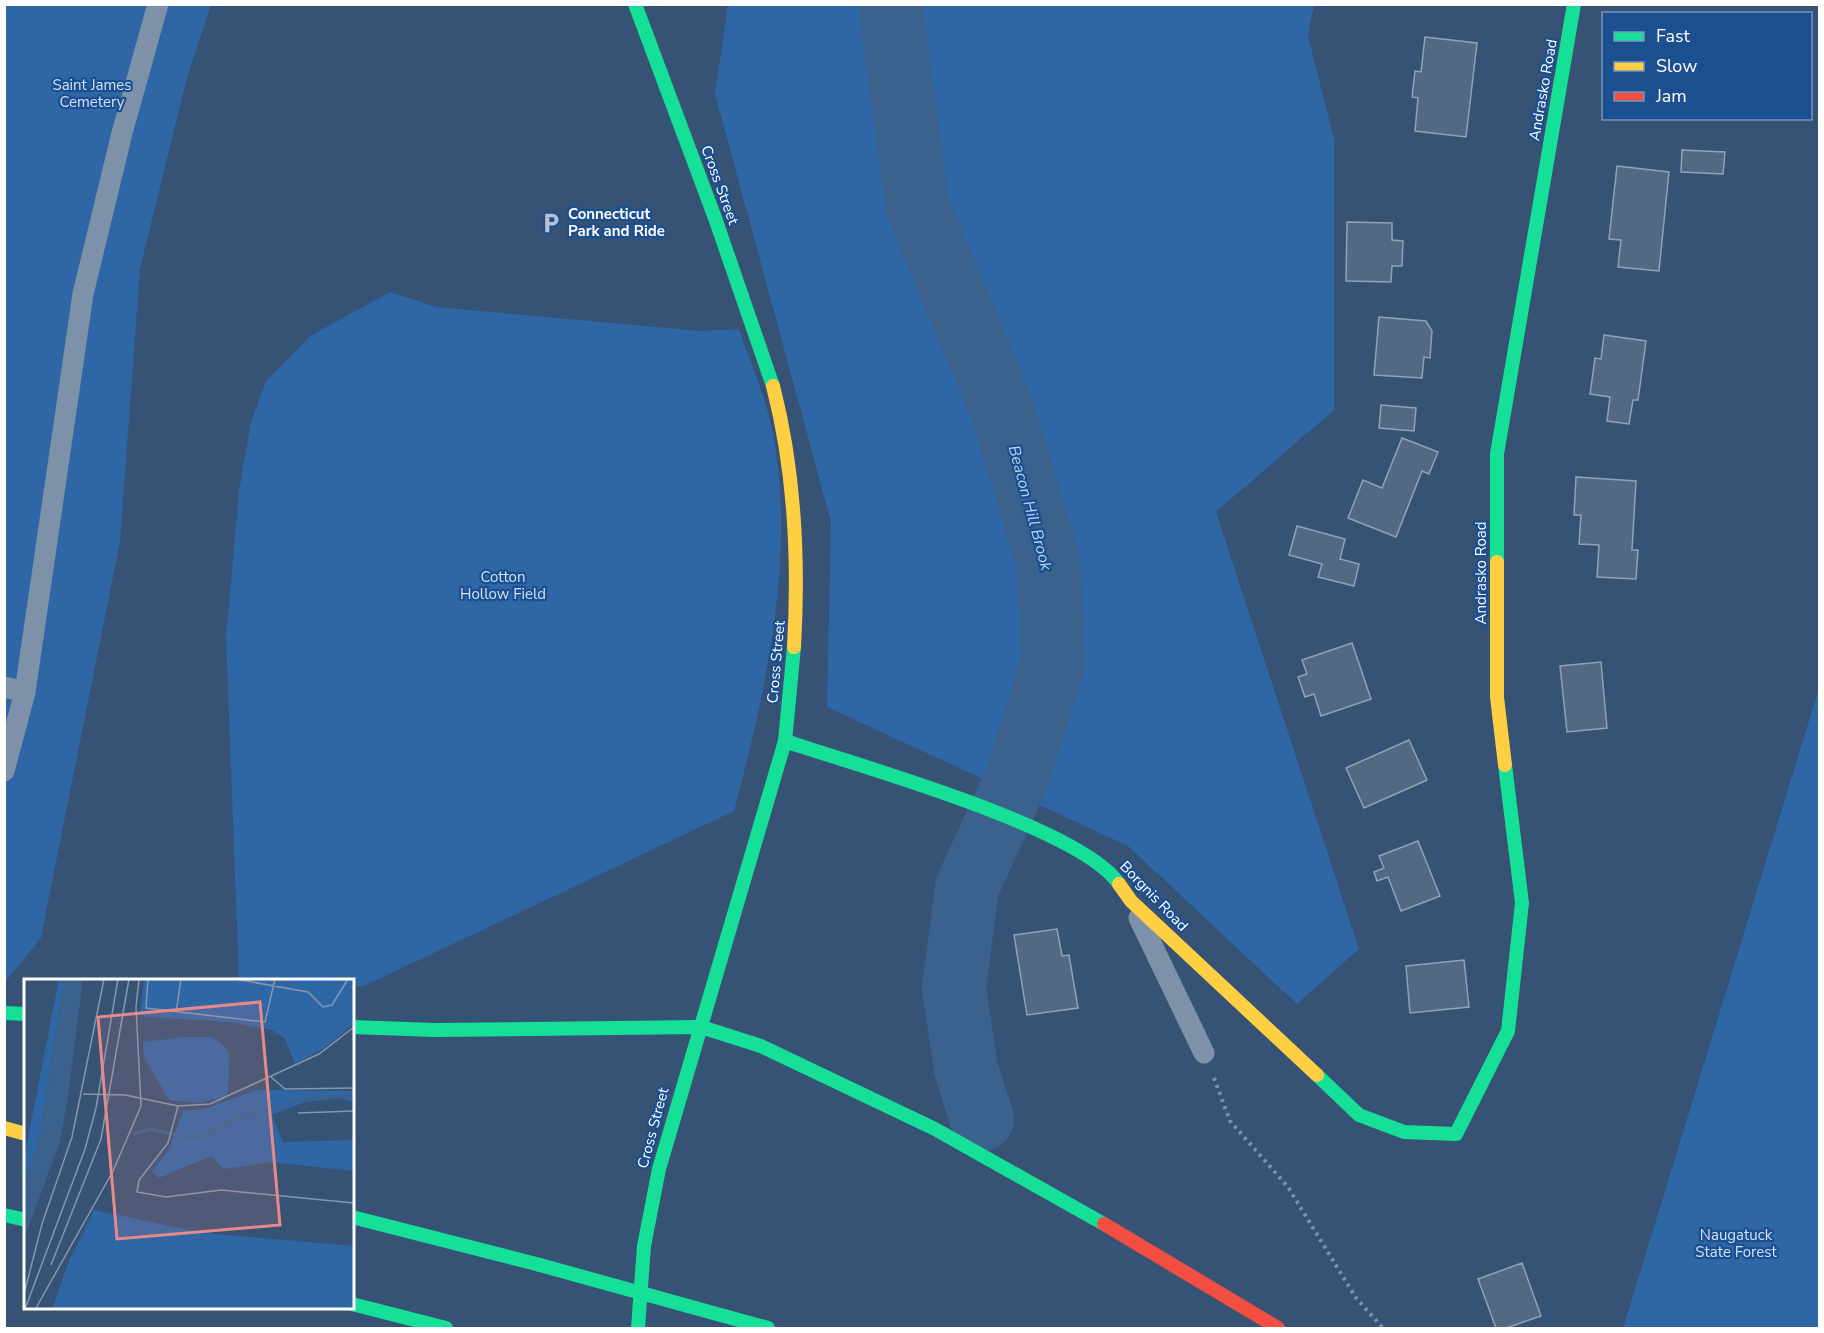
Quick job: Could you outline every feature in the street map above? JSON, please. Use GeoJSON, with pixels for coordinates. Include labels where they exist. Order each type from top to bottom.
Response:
{"type":"FeatureCollection","features":[{"type":"Feature","properties":{"kind":"main road","name":"Cross Street"},"geometry":{"type":"LineString","coordinates":[[635,4],[733,267],[781,418],[791,477],[796,535],[797,604],[793,678],[784,741],[659,1169],[644,1246],[638,1329]]}},
{"type":"Feature","properties":{"kind":"main road","name":"Andrasko Road"},"geometry":{"type":"LineString","coordinates":[[1456,1134],[1508,1031],[1522,903],[1497,697],[1497,454],[1574,4]]}},
{"type":"Feature","properties":{"kind":"main road","name":"Borgnis Road"},"geometry":{"type":"LineString","coordinates":[[784,741],[963,800],[1032,827],[1078,850],[1116,877],[1131,901],[1359,1114],[1404,1132],[1456,1134]]}},
{"type":"Feature","properties":{"kind":"main road"},"geometry":{"type":"LineString","coordinates":[[4,1013],[24,1014]]}},
{"type":"Feature","properties":{"kind":"main road"},"geometry":{"type":"LineString","coordinates":[[354,1027],[434,1030],[700,1027],[761,1046],[935,1129],[1039,1185],[1278,1329]]}},
{"type":"Feature","properties":{"kind":"main road"},"geometry":{"type":"LineString","coordinates":[[4,1128],[24,1133]]}},
{"type":"Feature","properties":{"kind":"main road"},"geometry":{"type":"LineString","coordinates":[[4,1215],[24,1220]]}},
{"type":"Feature","properties":{"kind":"main road"},"geometry":{"type":"LineString","coordinates":[[354,1218],[540,1264],[768,1329]]}},
{"type":"Feature","properties":{"kind":"main road"},"geometry":{"type":"LineString","coordinates":[[354,1305],[446,1329]]}},
{"type":"Feature","properties":{"kind":"lane"},"geometry":{"type":"LineString","coordinates":[[4,771],[15,690],[83,294],[122,133],[158,4]]}},
{"type":"Feature","properties":{"kind":"lane"},"geometry":{"type":"LineString","coordinates":[[1131,901],[1204,1053]]}},
{"type":"Feature","properties":{"kind":"path"},"geometry":{"type":"LineString","coordinates":[[1204,1053],[1230,1121],[1288,1186],[1356,1298],[1383,1329]]}},
{"type":"Feature","properties":{"kind":"green space","name":"Saint James Cemetery"},"geometry":{"type":"Polygon","coordinates":[[[4,5],[211,5],[186,81],[140,269],[120,542],[41,938],[5,982],[4,5]]]}},
{"type":"Feature","properties":{"kind":"green space"},"geometry":{"type":"Polygon","coordinates":[[[728,5],[1314,5],[1308,36],[1334,139],[1334,410],[1216,512],[1359,949],[1297,1004],[1128,846],[827,707],[831,522],[715,94],[728,5]]]}},
{"type":"Feature","properties":{"kind":"green space","name":"Cotton Hollow Field"},"geometry":{"type":"Polygon","coordinates":[[[390,292],[436,307],[700,331],[739,329],[769,416],[779,476],[781,524],[774,622],[757,718],[734,811],[364,986],[354,986],[354,979],[239,979],[226,638],[239,491],[251,422],[266,381],[310,336],[390,292]]]}},
{"type":"Feature","properties":{"kind":"green space","name":"Naugatuck State Forest"},"geometry":{"type":"Polygon","coordinates":[[[1819,688],[1819,1328],[1623,1328],[1819,688]]]}},
{"type":"Feature","properties":{"kind":"building"},"geometry":{"type":"Polygon","coordinates":[[[1425,37],[1477,43],[1466,137],[1415,131],[1418,98],[1412,97],[1415,71],[1421,72],[1425,37]]]}},
{"type":"Feature","properties":{"kind":"building"},"geometry":{"type":"Polygon","coordinates":[[[1682,150],[1725,152],[1723,174],[1681,172],[1682,150]]]}},
{"type":"Feature","properties":{"kind":"building"},"geometry":{"type":"Polygon","coordinates":[[[1617,166],[1669,172],[1659,271],[1618,267],[1621,240],[1609,239],[1617,166]]]}},
{"type":"Feature","properties":{"kind":"building"},"geometry":{"type":"Polygon","coordinates":[[[1347,222],[1392,223],[1392,240],[1403,241],[1402,266],[1392,266],[1391,282],[1346,281],[1347,222]]]}},
{"type":"Feature","properties":{"kind":"building"},"geometry":{"type":"Polygon","coordinates":[[[1379,317],[1426,321],[1432,331],[1430,358],[1424,357],[1422,378],[1374,375],[1379,317]]]}},
{"type":"Feature","properties":{"kind":"building"},"geometry":{"type":"Polygon","coordinates":[[[1604,335],[1646,341],[1638,400],[1633,400],[1629,424],[1607,421],[1610,397],[1590,394],[1595,358],[1601,359],[1604,335]]]}},
{"type":"Feature","properties":{"kind":"building"},"geometry":{"type":"Polygon","coordinates":[[[1381,405],[1416,408],[1414,431],[1379,428],[1381,405]]]}},
{"type":"Feature","properties":{"kind":"building"},"geometry":{"type":"Polygon","coordinates":[[[1402,438],[1438,452],[1429,474],[1422,471],[1396,537],[1348,518],[1363,480],[1382,488],[1402,438]]]}},
{"type":"Feature","properties":{"kind":"building"},"geometry":{"type":"Polygon","coordinates":[[[1576,477],[1636,481],[1632,550],[1638,550],[1636,579],[1597,577],[1599,545],[1579,544],[1581,515],[1574,515],[1576,477]]]}},
{"type":"Feature","properties":{"kind":"building"},"geometry":{"type":"Polygon","coordinates":[[[1297,526],[1345,539],[1340,559],[1359,564],[1354,586],[1318,577],[1322,564],[1289,555],[1297,526]]]}},
{"type":"Feature","properties":{"kind":"building"},"geometry":{"type":"Polygon","coordinates":[[[1352,643],[1371,699],[1321,716],[1314,694],[1305,697],[1298,677],[1307,674],[1302,660],[1352,643]]]}},
{"type":"Feature","properties":{"kind":"building"},"geometry":{"type":"Polygon","coordinates":[[[1601,662],[1607,728],[1567,732],[1560,666],[1601,662]]]}},
{"type":"Feature","properties":{"kind":"building"},"geometry":{"type":"Polygon","coordinates":[[[1409,740],[1427,780],[1364,808],[1346,768],[1409,740]]]}},
{"type":"Feature","properties":{"kind":"building"},"geometry":{"type":"Polygon","coordinates":[[[1418,841],[1440,896],[1401,911],[1388,877],[1377,881],[1374,872],[1384,868],[1379,856],[1418,841]]]}},
{"type":"Feature","properties":{"kind":"building"},"geometry":{"type":"Polygon","coordinates":[[[1057,929],[1062,956],[1069,955],[1078,1008],[1027,1015],[1014,935],[1057,929]]]}},
{"type":"Feature","properties":{"kind":"building"},"geometry":{"type":"Polygon","coordinates":[[[1464,960],[1469,1007],[1410,1013],[1406,966],[1464,960]]]}},
{"type":"Feature","properties":{"kind":"building"},"geometry":{"type":"Polygon","coordinates":[[[1522,1263],[1541,1316],[1506,1328],[1496,1328],[1478,1279],[1522,1263]]]}},
{"type":"Feature","properties":{"kind":"waterway","name":"Beacon Hill Brook"},"geometry":{"type":"LineString","coordinates":[[890,4],[918,208],[1002,409],[1049,563],[1053,663],[1017,778],[967,887],[954,988],[966,1069],[982,1119]]}},
{"type":"Feature","properties":{"kind":"traffic: fast"},"geometry":{"type":"LineString","coordinates":[[635,4],[715,218],[773,386]]}},
{"type":"Feature","properties":{"kind":"traffic: fast"},"geometry":{"type":"LineString","coordinates":[[1497,562],[1497,454],[1574,4]]}},
{"type":"Feature","properties":{"kind":"traffic: fast"},"geometry":{"type":"LineString","coordinates":[[638,1328],[644,1246],[659,1169],[785,741],[794,647]]}},
{"type":"Feature","properties":{"kind":"traffic: fast"},"geometry":{"type":"LineString","coordinates":[[785,741],[912,782],[1015,820],[1061,841],[1097,862],[1119,884]]}},
{"type":"Feature","properties":{"kind":"traffic: fast"},"geometry":{"type":"LineString","coordinates":[[1317,1075],[1359,1115],[1404,1132],[1456,1134],[1508,1031],[1522,903],[1505,765]]}},
{"type":"Feature","properties":{"kind":"traffic: fast"},"geometry":{"type":"LineString","coordinates":[[4,1013],[24,1014]]}},
{"type":"Feature","properties":{"kind":"traffic: fast"},"geometry":{"type":"LineString","coordinates":[[354,1027],[434,1030],[701,1027],[761,1046],[935,1129],[1104,1224]]}},
{"type":"Feature","properties":{"kind":"traffic: fast"},"geometry":{"type":"LineString","coordinates":[[4,1215],[24,1220]]}},
{"type":"Feature","properties":{"kind":"traffic: fast"},"geometry":{"type":"LineString","coordinates":[[354,1218],[540,1265]]}},
{"type":"Feature","properties":{"kind":"traffic: fast"},"geometry":{"type":"LineString","coordinates":[[540,1265],[688,1306]]}},
{"type":"Feature","properties":{"kind":"traffic: fast"},"geometry":{"type":"LineString","coordinates":[[354,1305],[446,1328]]}},
{"type":"Feature","properties":{"kind":"traffic: fast"},"geometry":{"type":"LineString","coordinates":[[688,1306],[768,1328]]}},
{"type":"Feature","properties":{"kind":"traffic: slow"},"geometry":{"type":"LineString","coordinates":[[773,386],[786,450],[794,516],[796,581],[794,647]]}},
{"type":"Feature","properties":{"kind":"traffic: slow"},"geometry":{"type":"LineString","coordinates":[[1497,562],[1497,697],[1505,765]]}},
{"type":"Feature","properties":{"kind":"traffic: slow"},"geometry":{"type":"LineString","coordinates":[[1119,884],[1131,901],[1317,1075]]}},
{"type":"Feature","properties":{"kind":"traffic: slow"},"geometry":{"type":"LineString","coordinates":[[4,1128],[24,1133]]}},
{"type":"Feature","properties":{"kind":"traffic: jam"},"geometry":{"type":"LineString","coordinates":[[1104,1224],[1278,1328]]}},
{"type":"Feature","properties":{"kind":"place","name":"Connecticut Park and Ride"},"geometry":{"type":"Point","coordinates":[551,223]}}]}
